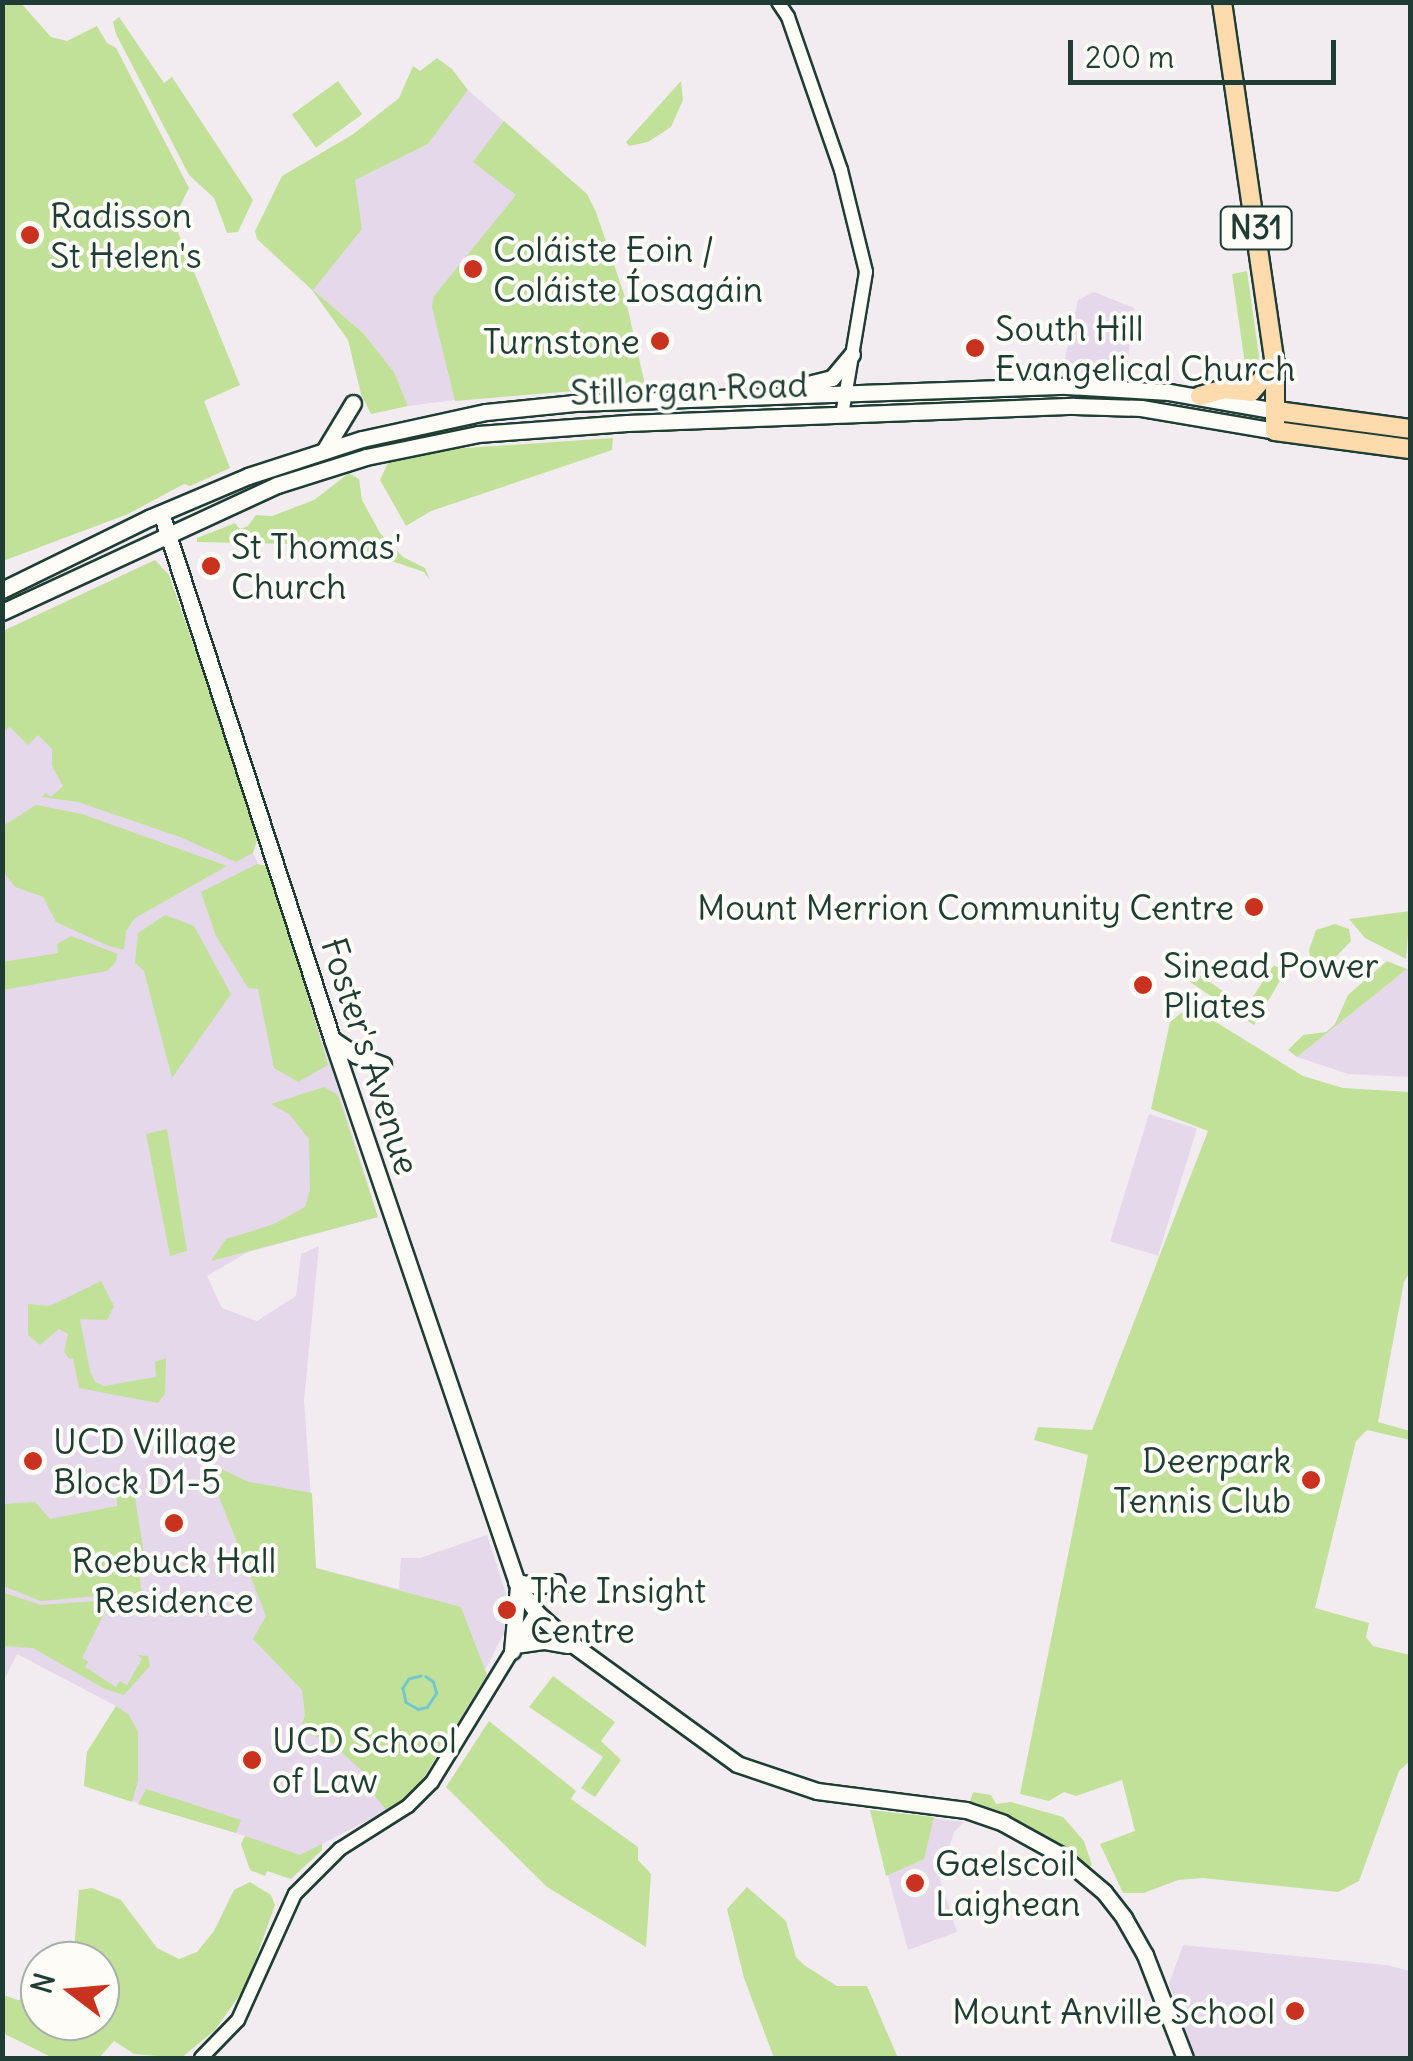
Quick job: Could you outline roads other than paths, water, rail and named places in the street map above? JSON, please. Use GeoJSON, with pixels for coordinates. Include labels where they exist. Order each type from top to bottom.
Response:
{"type":"FeatureCollection","features":[{"type":"Feature","properties":{"kind":"highway","name":"N31"},"geometry":{"type":"LineString","coordinates":[[1222,2],[1275,364],[1275,431]]}},
{"type":"Feature","properties":{"kind":"highway"},"geometry":{"type":"LineString","coordinates":[[1200,396],[1224,389],[1251,392],[1275,364]]}},
{"type":"Feature","properties":{"kind":"highway","name":"Stillorgan Road"},"geometry":{"type":"LineString","coordinates":[[1277,411],[1410,428]]}},
{"type":"Feature","properties":{"kind":"highway","name":"Stillorgan Road"},"geometry":{"type":"LineString","coordinates":[[1275,431],[1410,449]]}},
{"type":"Feature","properties":{"kind":"main road"},"geometry":{"type":"LineString","coordinates":[[852,354],[856,378],[868,393]]}},
{"type":"Feature","properties":{"kind":"main road"},"geometry":{"type":"LineString","coordinates":[[759,397],[771,388],[826,381],[852,354]]}},
{"type":"Feature","properties":{"kind":"main road","name":"Stillorgan Road"},"geometry":{"type":"LineString","coordinates":[[2,590],[161,513],[324,451],[486,412],[575,403],[1066,386],[1200,396],[1277,411]]}},
{"type":"Feature","properties":{"kind":"main road"},"geometry":{"type":"LineString","coordinates":[[795,395],[802,404],[795,416]]}},
{"type":"Feature","properties":{"kind":"main road"},"geometry":{"type":"LineString","coordinates":[[1200,396],[1231,404],[1242,415],[1237,423]]}},
{"type":"Feature","properties":{"kind":"main road"},"geometry":{"type":"LineString","coordinates":[[324,451],[353,403]]}},
{"type":"Feature","properties":{"kind":"main road","name":"Stillorgan Road"},"geometry":{"type":"LineString","coordinates":[[2,612],[292,480],[441,441],[528,428],[1087,406],[1142,408],[1275,431]]}},
{"type":"Feature","properties":{"kind":"main road","name":"Foster's Avenue"},"geometry":{"type":"LineString","coordinates":[[161,513],[332,1039],[517,1584],[536,1612],[577,1648],[705,1744],[758,1774],[833,1794],[966,1810],[1003,1823],[1059,1854],[1104,1892],[1124,1918],[1145,1954],[1186,2058]]}},
{"type":"Feature","properties":{"kind":"main road"},"geometry":{"type":"LineString","coordinates":[[332,1039],[356,1056],[383,1064]]}},
{"type":"Feature","properties":{"kind":"main road"},"geometry":{"type":"LineString","coordinates":[[557,1582],[538,1586],[517,1584],[514,1648],[553,1641],[577,1648]]}},
{"type":"Feature","properties":{"kind":"street"},"geometry":{"type":"LineString","coordinates":[[778,2],[788,17],[841,170],[861,245],[865,293],[842,415]]}},
{"type":"Feature","properties":{"kind":"street"},"geometry":{"type":"LineString","coordinates":[[200,2058],[238,2020],[295,1894],[340,1849],[408,1806],[432,1782],[536,1612]]}},
{"type":"Feature","properties":{"kind":"waterway"},"geometry":{"type":"LineString","coordinates":[[421,1676],[409,1679],[403,1688],[406,1702],[418,1709],[427,1707],[436,1693],[433,1682],[426,1677]]}},
{"type":"Feature","properties":{"kind":"place","name":"Radisson St Helen's"},"geometry":{"type":"Point","coordinates":[30,235]}},
{"type":"Feature","properties":{"kind":"place","name":"Coláiste Eoin / Coláiste Íosagáin"},"geometry":{"type":"Point","coordinates":[473,269]}},
{"type":"Feature","properties":{"kind":"place","name":"Turnstone"},"geometry":{"type":"Point","coordinates":[660,341]}},
{"type":"Feature","properties":{"kind":"place","name":"South Hill Evangelical Church"},"geometry":{"type":"Point","coordinates":[975,348]}},
{"type":"Feature","properties":{"kind":"place","name":"St Thomas' Church"},"geometry":{"type":"Point","coordinates":[211,566]}},
{"type":"Feature","properties":{"kind":"place","name":"Mount Merrion Community Centre"},"geometry":{"type":"Point","coordinates":[1254,907]}},
{"type":"Feature","properties":{"kind":"place","name":"Sinead Power Pliates"},"geometry":{"type":"Point","coordinates":[1143,985]}},
{"type":"Feature","properties":{"kind":"place","name":"UCD Village Block D1-5"},"geometry":{"type":"Point","coordinates":[33,1461]}},
{"type":"Feature","properties":{"kind":"place","name":"Deerpark Tennis Club"},"geometry":{"type":"Point","coordinates":[1311,1480]}},
{"type":"Feature","properties":{"kind":"place","name":"Roebuck Hall Residence"},"geometry":{"type":"Point","coordinates":[174,1523]}},
{"type":"Feature","properties":{"kind":"place","name":"The Insight Centre"},"geometry":{"type":"Point","coordinates":[507,1610]}},
{"type":"Feature","properties":{"kind":"place","name":"UCD School of Law"},"geometry":{"type":"Point","coordinates":[252,1760]}},
{"type":"Feature","properties":{"kind":"place","name":"Gaelscoil Laighean"},"geometry":{"type":"Point","coordinates":[915,1883]}},
{"type":"Feature","properties":{"kind":"place","name":"Mount Anville School"},"geometry":{"type":"Point","coordinates":[1295,2011]}}]}
